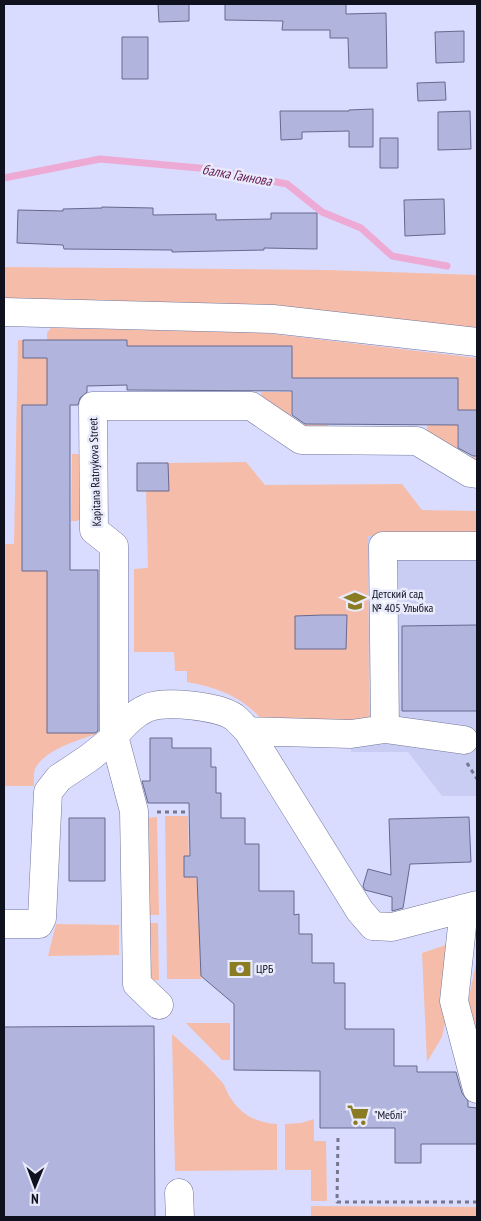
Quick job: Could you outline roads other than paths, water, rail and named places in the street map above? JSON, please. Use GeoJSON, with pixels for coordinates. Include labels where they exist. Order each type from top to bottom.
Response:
{"type":"FeatureCollection","features":[{"type":"Feature","properties":{"kind":"street"},"geometry":{"type":"LineString","coordinates":[[4,312],[273,319],[477,342]]}},
{"type":"Feature","properties":{"kind":"street","name":"Kapitana Ratnykova Street"},"geometry":{"type":"LineString","coordinates":[[159,1005],[137,984],[134,811],[114,737],[114,546],[94,530],[93,406],[251,406],[301,440],[417,441],[470,473],[477,474]]}},
{"type":"Feature","properties":{"kind":"street"},"geometry":{"type":"LineString","coordinates":[[385,729],[383,546],[477,546]]}},
{"type":"Feature","properties":{"kind":"street"},"geometry":{"type":"LineString","coordinates":[[4,924],[40,924],[42,918],[48,792],[59,778],[89,758],[114,737],[130,718],[147,708],[164,704],[206,707],[233,716],[248,731],[360,911],[373,926],[392,927],[471,907],[454,1001],[477,1090]]}},
{"type":"Feature","properties":{"kind":"street"},"geometry":{"type":"LineString","coordinates":[[248,731],[352,734],[385,729],[464,740]]}},
{"type":"Feature","properties":{"kind":"waterway","name":"балка Гаинова"},"geometry":{"type":"LineString","coordinates":[[4,178],[100,159],[210,169],[287,184],[322,212],[361,228],[392,256],[447,266]]}},
{"type":"Feature","properties":{"kind":"place","name":"Детский сад № 405 Улыбка"},"geometry":{"type":"Point","coordinates":[355,601]}},
{"type":"Feature","properties":{"kind":"place","name":"ЦРБ"},"geometry":{"type":"Point","coordinates":[240,969]}},
{"type":"Feature","properties":{"kind":"place","name":"\"Меблі\""},"geometry":{"type":"Point","coordinates":[358,1115]}}]}
